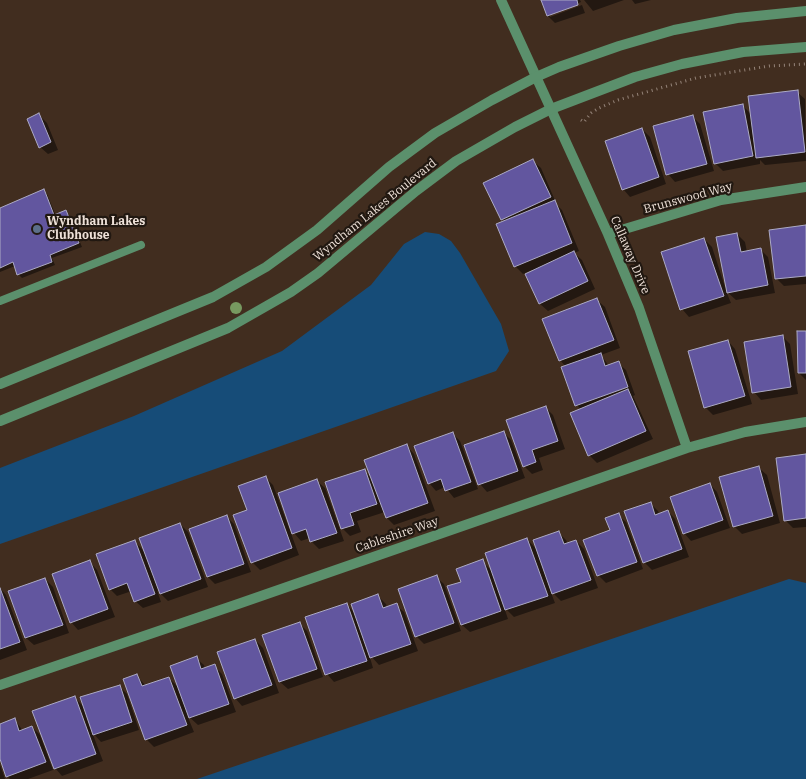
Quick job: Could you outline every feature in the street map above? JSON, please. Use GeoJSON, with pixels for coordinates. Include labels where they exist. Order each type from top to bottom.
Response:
{"type":"FeatureCollection","features":[{"type":"Feature","properties":{"kind":"street","name":"Callaway Drive"},"geometry":{"type":"LineString","coordinates":[[501,0],[608,234],[639,308],[687,448]]}},
{"type":"Feature","properties":{"kind":"street","name":"Wyndham Lakes Boulevard"},"geometry":{"type":"LineString","coordinates":[[0,384],[213,297],[266,267],[318,230],[389,167],[435,134],[492,100],[536,77],[619,46],[674,30],[737,18],[806,11]]}},
{"type":"Feature","properties":{"kind":"street","name":"Wyndham Lakes Boulevard"},"geometry":{"type":"LineString","coordinates":[[0,421],[236,323],[291,292],[318,273],[416,190],[456,161],[514,127],[551,109],[635,77],[682,64],[743,52],[806,47]]}},
{"type":"Feature","properties":{"kind":"street","name":"Brunswood Way"},"geometry":{"type":"LineString","coordinates":[[608,234],[720,200],[806,188]]}},
{"type":"Feature","properties":{"kind":"street","name":"Cableshire Way"},"geometry":{"type":"LineString","coordinates":[[0,685],[687,448],[745,432],[806,422]]}},
{"type":"Feature","properties":{"kind":"lane"},"geometry":{"type":"LineString","coordinates":[[0,301],[141,245]]}},
{"type":"Feature","properties":{"kind":"path"},"geometry":{"type":"LineString","coordinates":[[581,120],[584,122],[591,113],[618,100],[696,78],[769,66],[806,64]]}},
{"type":"Feature","properties":{"kind":"water"},"geometry":{"type":"Polygon","coordinates":[[[425,232],[439,234],[451,241],[460,253],[501,324],[509,351],[496,371],[0,544],[0,468],[134,416],[282,351],[371,285],[404,244],[425,232]]]}},
{"type":"Feature","properties":{"kind":"water"},"geometry":{"type":"Polygon","coordinates":[[[789,579],[806,583],[806,779],[197,779],[789,579]]]}},
{"type":"Feature","properties":{"kind":"building"},"geometry":{"type":"Polygon","coordinates":[[[541,0],[577,0],[578,5],[547,16],[541,0]]]}},
{"type":"Feature","properties":{"kind":"building"},"geometry":{"type":"Polygon","coordinates":[[[798,90],[805,152],[756,158],[748,96],[798,90]]]}},
{"type":"Feature","properties":{"kind":"building"},"geometry":{"type":"Polygon","coordinates":[[[743,104],[753,156],[714,164],[703,112],[743,104]]]}},
{"type":"Feature","properties":{"kind":"building"},"geometry":{"type":"Polygon","coordinates":[[[39,113],[51,142],[39,148],[27,119],[39,113]]]}},
{"type":"Feature","properties":{"kind":"building"},"geometry":{"type":"Polygon","coordinates":[[[693,115],[707,164],[666,175],[653,126],[693,115]]]}},
{"type":"Feature","properties":{"kind":"building"},"geometry":{"type":"Polygon","coordinates":[[[642,128],[659,177],[622,190],[605,141],[642,128]]]}},
{"type":"Feature","properties":{"kind":"building"},"geometry":{"type":"Polygon","coordinates":[[[533,159],[551,197],[501,220],[483,183],[533,159]]]}},
{"type":"Feature","properties":{"kind":"building","name":"Wyndham Lakes Clubhouse"},"geometry":{"type":"Polygon","coordinates":[[[44,189],[54,215],[66,210],[79,243],[50,255],[52,262],[17,275],[13,262],[0,268],[0,208],[44,189]]]}},
{"type":"Feature","properties":{"kind":"building"},"geometry":{"type":"Polygon","coordinates":[[[555,200],[572,243],[514,267],[496,224],[555,200]]]}},
{"type":"Feature","properties":{"kind":"building"},"geometry":{"type":"Polygon","coordinates":[[[806,225],[806,276],[775,279],[769,230],[806,225]]]}},
{"type":"Feature","properties":{"kind":"building"},"geometry":{"type":"Polygon","coordinates":[[[737,233],[741,252],[761,248],[768,285],[727,293],[716,237],[737,233]]]}},
{"type":"Feature","properties":{"kind":"building"},"geometry":{"type":"Polygon","coordinates":[[[704,238],[724,296],[680,310],[661,252],[704,238]]]}},
{"type":"Feature","properties":{"kind":"building"},"geometry":{"type":"Polygon","coordinates":[[[574,251],[588,281],[539,304],[525,274],[574,251]]]}},
{"type":"Feature","properties":{"kind":"building"},"geometry":{"type":"Polygon","coordinates":[[[597,298],[614,340],[559,361],[542,319],[597,298]]]}},
{"type":"Feature","properties":{"kind":"building"},"geometry":{"type":"Polygon","coordinates":[[[797,331],[806,331],[806,373],[798,373],[797,331]]]}},
{"type":"Feature","properties":{"kind":"building"},"geometry":{"type":"Polygon","coordinates":[[[783,335],[791,387],[752,393],[744,342],[783,335]]]}},
{"type":"Feature","properties":{"kind":"building"},"geometry":{"type":"Polygon","coordinates":[[[728,340],[745,396],[704,408],[688,351],[728,340]]]}},
{"type":"Feature","properties":{"kind":"building"},"geometry":{"type":"Polygon","coordinates":[[[601,353],[605,366],[619,361],[628,387],[575,406],[561,367],[601,353]]]}},
{"type":"Feature","properties":{"kind":"building"},"geometry":{"type":"Polygon","coordinates":[[[628,389],[646,431],[588,456],[570,413],[628,389]]]}},
{"type":"Feature","properties":{"kind":"building"},"geometry":{"type":"Polygon","coordinates":[[[546,406],[558,441],[532,450],[536,462],[523,467],[506,420],[546,406]]]}},
{"type":"Feature","properties":{"kind":"building"},"geometry":{"type":"Polygon","coordinates":[[[504,431],[518,471],[478,485],[464,445],[504,431]]]}},
{"type":"Feature","properties":{"kind":"building"},"geometry":{"type":"Polygon","coordinates":[[[453,432],[471,482],[445,491],[441,479],[428,484],[414,446],[453,432]]]}},
{"type":"Feature","properties":{"kind":"building"},"geometry":{"type":"Polygon","coordinates":[[[407,444],[428,503],[386,518],[364,460],[407,444]]]}},
{"type":"Feature","properties":{"kind":"building"},"geometry":{"type":"Polygon","coordinates":[[[806,454],[806,518],[784,521],[776,458],[806,454]]]}},
{"type":"Feature","properties":{"kind":"building"},"geometry":{"type":"Polygon","coordinates":[[[759,466],[773,516],[733,527],[719,477],[759,466]]]}},
{"type":"Feature","properties":{"kind":"building"},"geometry":{"type":"Polygon","coordinates":[[[365,469],[377,504],[350,513],[354,525],[341,529],[325,482],[365,469]]]}},
{"type":"Feature","properties":{"kind":"building"},"geometry":{"type":"Polygon","coordinates":[[[266,476],[292,548],[251,563],[233,515],[247,510],[238,486],[266,476]]]}},
{"type":"Feature","properties":{"kind":"building"},"geometry":{"type":"Polygon","coordinates":[[[317,479],[337,533],[310,542],[306,529],[292,534],[278,493],[317,479]]]}},
{"type":"Feature","properties":{"kind":"building"},"geometry":{"type":"Polygon","coordinates":[[[710,483],[723,520],[683,534],[670,497],[710,483]]]}},
{"type":"Feature","properties":{"kind":"building"},"geometry":{"type":"Polygon","coordinates":[[[651,502],[655,515],[668,510],[682,549],[643,563],[624,511],[651,502]]]}},
{"type":"Feature","properties":{"kind":"building"},"geometry":{"type":"Polygon","coordinates":[[[619,513],[637,562],[597,576],[583,540],[610,530],[605,518],[619,513]]]}},
{"type":"Feature","properties":{"kind":"building"},"geometry":{"type":"Polygon","coordinates":[[[227,515],[244,564],[207,577],[189,529],[227,515]]]}},
{"type":"Feature","properties":{"kind":"building"},"geometry":{"type":"Polygon","coordinates":[[[180,523],[201,579],[160,594],[139,538],[180,523]]]}},
{"type":"Feature","properties":{"kind":"building"},"geometry":{"type":"Polygon","coordinates":[[[559,531],[564,544],[576,540],[591,580],[552,594],[533,540],[559,531]]]}},
{"type":"Feature","properties":{"kind":"building"},"geometry":{"type":"Polygon","coordinates":[[[527,538],[548,596],[505,610],[485,553],[527,538]]]}},
{"type":"Feature","properties":{"kind":"building"},"geometry":{"type":"Polygon","coordinates":[[[135,540],[155,594],[134,602],[127,583],[109,590],[96,554],[135,540]]]}},
{"type":"Feature","properties":{"kind":"building"},"geometry":{"type":"Polygon","coordinates":[[[483,559],[501,611],[461,625],[447,586],[461,582],[456,569],[483,559]]]}},
{"type":"Feature","properties":{"kind":"building"},"geometry":{"type":"Polygon","coordinates":[[[90,560],[108,609],[70,623],[52,574],[90,560]]]}},
{"type":"Feature","properties":{"kind":"building"},"geometry":{"type":"Polygon","coordinates":[[[437,575],[454,623],[415,637],[398,589],[437,575]]]}},
{"type":"Feature","properties":{"kind":"building"},"geometry":{"type":"Polygon","coordinates":[[[45,578],[63,625],[25,638],[8,591],[45,578]]]}},
{"type":"Feature","properties":{"kind":"building"},"geometry":{"type":"Polygon","coordinates":[[[0,588],[20,642],[0,649],[0,588]]]}},
{"type":"Feature","properties":{"kind":"building"},"geometry":{"type":"Polygon","coordinates":[[[378,594],[383,608],[397,603],[411,644],[370,658],[351,604],[378,594]]]}},
{"type":"Feature","properties":{"kind":"building"},"geometry":{"type":"Polygon","coordinates":[[[347,603],[367,661],[325,675],[305,617],[347,603]]]}},
{"type":"Feature","properties":{"kind":"building"},"geometry":{"type":"Polygon","coordinates":[[[300,622],[317,669],[279,682],[262,635],[300,622]]]}},
{"type":"Feature","properties":{"kind":"building"},"geometry":{"type":"Polygon","coordinates":[[[255,639],[272,685],[234,699],[217,652],[255,639]]]}},
{"type":"Feature","properties":{"kind":"building"},"geometry":{"type":"Polygon","coordinates":[[[197,656],[201,669],[215,664],[229,704],[189,718],[170,666],[197,656]]]}},
{"type":"Feature","properties":{"kind":"building"},"geometry":{"type":"Polygon","coordinates":[[[137,674],[142,686],[169,677],[187,725],[145,740],[123,679],[137,674]]]}},
{"type":"Feature","properties":{"kind":"building"},"geometry":{"type":"Polygon","coordinates":[[[120,685],[132,722],[93,735],[80,697],[120,685]]]}},
{"type":"Feature","properties":{"kind":"building"},"geometry":{"type":"Polygon","coordinates":[[[75,696],[96,754],[54,769],[32,711],[75,696]]]}},
{"type":"Feature","properties":{"kind":"building"},"geometry":{"type":"Polygon","coordinates":[[[15,718],[19,731],[32,726],[46,762],[6,777],[0,759],[0,724],[15,718]]]}},
{"type":"Feature","properties":{"kind":"place","name":"Wyndham Lakes Clubhouse"},"geometry":{"type":"Point","coordinates":[37,229]}}]}
